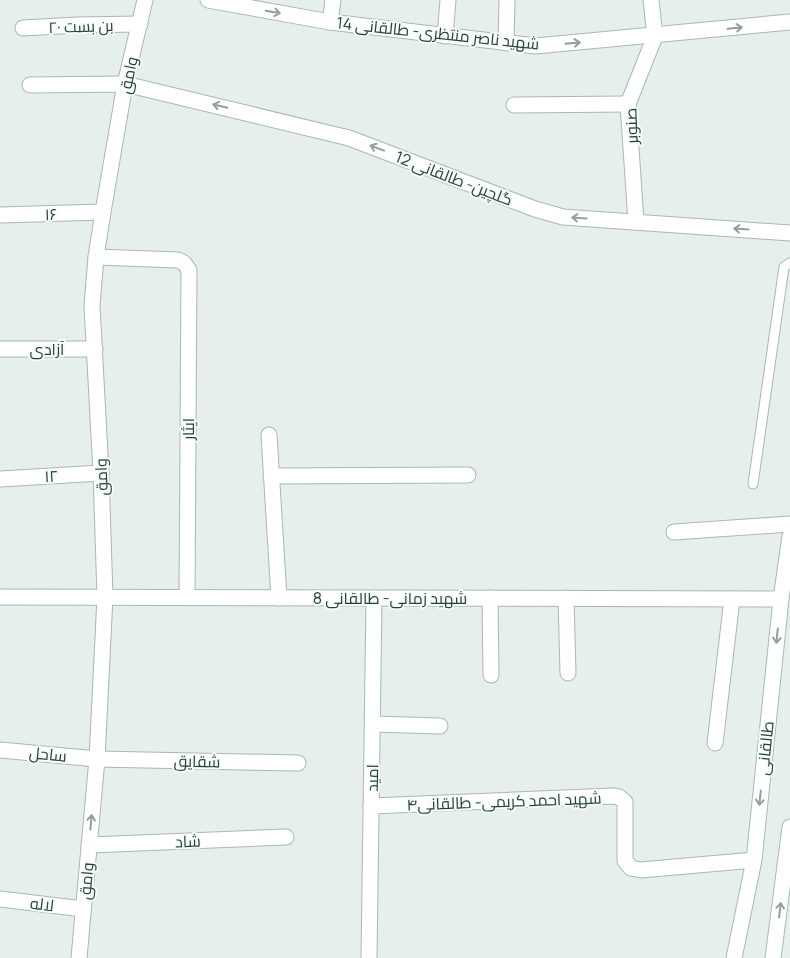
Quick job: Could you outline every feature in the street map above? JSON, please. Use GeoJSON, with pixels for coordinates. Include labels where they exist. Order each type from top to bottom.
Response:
{"type":"FeatureCollection","features":[{"type":"Feature","properties":{"kind":"street","name":"وامق"},"geometry":{"type":"LineString","coordinates":[[79,958],[97,759],[106,597],[92,306],[96,257],[125,84],[145,0]]}},
{"type":"Feature","properties":{"kind":"street","name":"شهید ناصر منتظری- طالقانی 14"},"geometry":{"type":"LineString","coordinates":[[208,0],[330,22],[536,46],[790,22]]}},
{"type":"Feature","properties":{"kind":"street"},"geometry":{"type":"LineString","coordinates":[[330,22],[333,0]]}},
{"type":"Feature","properties":{"kind":"street"},"geometry":{"type":"LineString","coordinates":[[445,36],[448,0]]}},
{"type":"Feature","properties":{"kind":"street"},"geometry":{"type":"LineString","coordinates":[[506,43],[507,0]]}},
{"type":"Feature","properties":{"kind":"street"},"geometry":{"type":"LineString","coordinates":[[651,0],[655,36]]}},
{"type":"Feature","properties":{"kind":"street","name":"بن بست ۲۰"},"geometry":{"type":"LineString","coordinates":[[23,28],[140,24]]}},
{"type":"Feature","properties":{"kind":"street","name":"صنوبر"},"geometry":{"type":"LineString","coordinates":[[636,222],[628,104],[655,36]]}},
{"type":"Feature","properties":{"kind":"street","name":"گلچین- طالقانی 12"},"geometry":{"type":"LineString","coordinates":[[30,85],[125,84],[349,138],[535,209],[563,217],[790,233]]}},
{"type":"Feature","properties":{"kind":"street"},"geometry":{"type":"LineString","coordinates":[[514,105],[628,104]]}},
{"type":"Feature","properties":{"kind":"street","name":"۱۶"},"geometry":{"type":"LineString","coordinates":[[0,216],[103,212]]}},
{"type":"Feature","properties":{"kind":"street","name":"ایثار"},"geometry":{"type":"LineString","coordinates":[[96,257],[178,260],[184,263],[189,270],[188,598]]}},
{"type":"Feature","properties":{"kind":"street","name":"آزادی"},"geometry":{"type":"LineString","coordinates":[[0,350],[95,349]]}},
{"type":"Feature","properties":{"kind":"street"},"geometry":{"type":"LineString","coordinates":[[269,435],[270,476],[279,598]]}},
{"type":"Feature","properties":{"kind":"street","name":"۱۲"},"geometry":{"type":"LineString","coordinates":[[0,479],[101,474]]}},
{"type":"Feature","properties":{"kind":"street"},"geometry":{"type":"LineString","coordinates":[[270,476],[468,475]]}},
{"type":"Feature","properties":{"kind":"street"},"geometry":{"type":"LineString","coordinates":[[674,532],[790,524]]}},
{"type":"Feature","properties":{"kind":"street","name":"طالقانی"},"geometry":{"type":"LineString","coordinates":[[734,958],[754,860],[781,599],[790,536]]}},
{"type":"Feature","properties":{"kind":"street","name":"شهید زمانی- طالقانی 8"},"geometry":{"type":"LineString","coordinates":[[0,597],[781,599]]}},
{"type":"Feature","properties":{"kind":"street","name":"امید"},"geometry":{"type":"LineString","coordinates":[[369,958],[374,598]]}},
{"type":"Feature","properties":{"kind":"street"},"geometry":{"type":"LineString","coordinates":[[490,598],[490,675]]}},
{"type":"Feature","properties":{"kind":"street"},"geometry":{"type":"LineString","coordinates":[[566,598],[568,673]]}},
{"type":"Feature","properties":{"kind":"street"},"geometry":{"type":"LineString","coordinates":[[715,743],[732,599]]}},
{"type":"Feature","properties":{"kind":"street"},"geometry":{"type":"LineString","coordinates":[[372,724],[440,726]]}},
{"type":"Feature","properties":{"kind":"street","name":"ساحل"},"geometry":{"type":"LineString","coordinates":[[0,750],[97,759]]}},
{"type":"Feature","properties":{"kind":"street","name":"شقایق"},"geometry":{"type":"LineString","coordinates":[[97,759],[298,763]]}},
{"type":"Feature","properties":{"kind":"street","name":"شهید احمد کریمی- طالقانی۴"},"geometry":{"type":"LineString","coordinates":[[371,806],[613,796],[620,797],[625,802],[626,861],[632,868],[641,870],[754,860]]}},
{"type":"Feature","properties":{"kind":"street"},"geometry":{"type":"LineString","coordinates":[[773,958],[789,850],[790,827]]}},
{"type":"Feature","properties":{"kind":"street","name":"شاد"},"geometry":{"type":"LineString","coordinates":[[89,845],[286,837]]}},
{"type":"Feature","properties":{"kind":"street","name":"لاله"},"geometry":{"type":"LineString","coordinates":[[0,899],[83,909]]}},
{"type":"Feature","properties":{"kind":"lane"},"geometry":{"type":"LineString","coordinates":[[753,484],[784,267],[790,263]]}}]}
